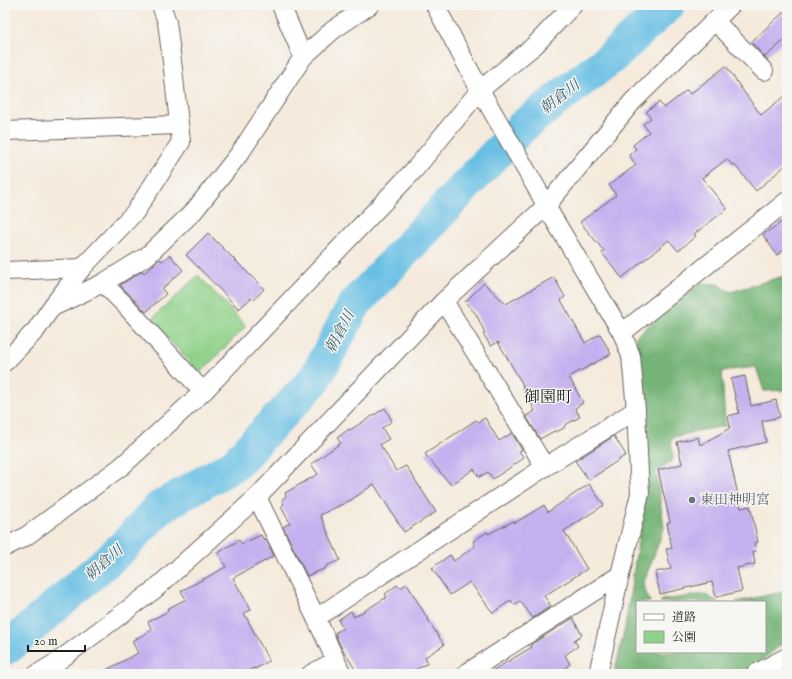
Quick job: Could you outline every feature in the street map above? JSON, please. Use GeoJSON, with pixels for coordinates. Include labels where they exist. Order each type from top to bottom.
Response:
{"type":"FeatureCollection","features":[{"type":"Feature","properties":{"kind":"street"},"geometry":{"type":"LineString","coordinates":[[5,362],[36,330],[82,268],[135,212],[180,142],[174,69],[167,22],[161,5]]}},
{"type":"Feature","properties":{"kind":"street"},"geometry":{"type":"LineString","coordinates":[[281,5],[303,58]]}},
{"type":"Feature","properties":{"kind":"street"},"geometry":{"type":"LineString","coordinates":[[51,308],[103,283],[147,256],[194,211],[240,153],[303,58],[333,30],[370,5]]}},
{"type":"Feature","properties":{"kind":"street"},"geometry":{"type":"LineString","coordinates":[[435,5],[488,105],[622,333],[631,356],[636,410],[640,494],[598,674]]}},
{"type":"Feature","properties":{"kind":"street"},"geometry":{"type":"LineString","coordinates":[[5,547],[25,537],[122,466],[205,390],[415,169],[480,90],[535,45],[573,5]]}},
{"type":"Feature","properties":{"kind":"street"},"geometry":{"type":"LineString","coordinates":[[37,674],[57,662],[154,590],[257,497],[444,301],[543,200],[633,101],[731,5]]}},
{"type":"Feature","properties":{"kind":"street"},"geometry":{"type":"LineString","coordinates":[[715,21],[764,71]]}},
{"type":"Feature","properties":{"kind":"street"},"geometry":{"type":"LineString","coordinates":[[5,131],[178,125]]}},
{"type":"Feature","properties":{"kind":"street"},"geometry":{"type":"LineString","coordinates":[[622,333],[787,201]]}},
{"type":"Feature","properties":{"kind":"street"},"geometry":{"type":"LineString","coordinates":[[5,271],[82,268]]}},
{"type":"Feature","properties":{"kind":"street"},"geometry":{"type":"LineString","coordinates":[[103,283],[127,307],[196,384],[205,390]]}},
{"type":"Feature","properties":{"kind":"street"},"geometry":{"type":"LineString","coordinates":[[444,301],[545,467]]}},
{"type":"Feature","properties":{"kind":"street"},"geometry":{"type":"LineString","coordinates":[[316,618],[545,467],[636,410]]}},
{"type":"Feature","properties":{"kind":"street"},"geometry":{"type":"LineString","coordinates":[[257,497],[316,618],[338,668],[311,674]]}},
{"type":"Feature","properties":{"kind":"street"},"geometry":{"type":"LineString","coordinates":[[465,674],[620,575]]}},
{"type":"Feature","properties":{"kind":"street"},"geometry":{"type":"LineString","coordinates":[[755,674],[787,657]]}},
{"type":"Feature","properties":{"kind":"green space"},"geometry":{"type":"Polygon","coordinates":[[[198,275],[246,326],[200,373],[151,320],[198,275]]]}},
{"type":"Feature","properties":{"kind":"green space"},"geometry":{"type":"Polygon","coordinates":[[[787,275],[787,390],[764,391],[756,367],[722,371],[725,426],[701,430],[671,438],[673,460],[656,471],[664,528],[643,585],[650,601],[636,601],[636,653],[766,653],[766,601],[741,601],[787,591],[787,640],[756,665],[737,674],[614,674],[625,628],[646,490],[646,468],[636,336],[700,283],[717,284],[731,292],[787,275]]]}},
{"type":"Feature","properties":{"kind":"green space"},"geometry":{"type":"Polygon","coordinates":[[[704,594],[716,601],[662,601],[704,594]]]}},
{"type":"Feature","properties":{"kind":"building"},"geometry":{"type":"Polygon","coordinates":[[[787,9],[787,38],[765,57],[751,42],[787,9]]]}},
{"type":"Feature","properties":{"kind":"building"},"geometry":{"type":"Polygon","coordinates":[[[726,66],[761,115],[787,94],[787,164],[756,191],[734,164],[732,165],[727,159],[702,178],[727,209],[694,234],[696,236],[678,251],[669,240],[622,278],[602,253],[604,251],[580,222],[616,195],[609,185],[636,165],[629,155],[636,149],[633,145],[649,132],[643,124],[651,118],[646,112],[659,102],[664,108],[687,90],[690,94],[726,66]]]}},
{"type":"Feature","properties":{"kind":"building"},"geometry":{"type":"Polygon","coordinates":[[[787,218],[787,248],[777,255],[763,235],[787,218]]]}},
{"type":"Feature","properties":{"kind":"building"},"geometry":{"type":"Polygon","coordinates":[[[208,233],[264,289],[254,300],[251,298],[239,309],[186,255],[208,233]]]}},
{"type":"Feature","properties":{"kind":"building"},"geometry":{"type":"Polygon","coordinates":[[[170,255],[183,270],[162,289],[166,294],[146,312],[120,285],[142,271],[144,273],[160,259],[162,261],[170,255]]]}},
{"type":"Feature","properties":{"kind":"building"},"geometry":{"type":"Polygon","coordinates":[[[554,277],[565,297],[561,300],[585,343],[600,334],[611,354],[569,377],[583,403],[575,408],[580,417],[565,425],[564,428],[556,432],[554,431],[540,439],[526,416],[535,411],[523,385],[498,342],[491,346],[483,334],[485,333],[476,314],[465,302],[484,283],[506,304],[554,277]]]}},
{"type":"Feature","properties":{"kind":"building","name":"東田神明宮"},"geometry":{"type":"Polygon","coordinates":[[[745,376],[751,406],[776,400],[780,417],[762,421],[766,442],[728,451],[741,508],[750,506],[758,542],[754,543],[756,551],[753,552],[755,564],[737,568],[742,591],[716,597],[712,582],[660,594],[655,572],[671,569],[666,549],[672,548],[667,523],[670,522],[658,470],[682,464],[677,442],[698,437],[700,445],[730,428],[728,416],[739,413],[731,379],[745,376]]]}},
{"type":"Feature","properties":{"kind":"building"},"geometry":{"type":"Polygon","coordinates":[[[385,408],[392,421],[382,428],[389,439],[380,444],[396,471],[406,466],[436,512],[404,532],[374,484],[351,500],[320,515],[340,560],[307,576],[283,527],[290,523],[281,507],[284,504],[282,500],[286,496],[285,493],[318,474],[311,464],[341,443],[337,438],[349,429],[350,430],[385,408]]]}},
{"type":"Feature","properties":{"kind":"building"},"geometry":{"type":"Polygon","coordinates":[[[485,418],[499,441],[512,433],[522,450],[519,451],[524,458],[493,479],[488,472],[479,477],[474,469],[451,485],[425,454],[476,420],[478,422],[485,418]]]}},
{"type":"Feature","properties":{"kind":"building"},"geometry":{"type":"Polygon","coordinates":[[[614,436],[626,455],[589,480],[575,461],[614,436]]]}},
{"type":"Feature","properties":{"kind":"building"},"geometry":{"type":"Polygon","coordinates":[[[589,484],[604,505],[564,531],[587,569],[544,596],[551,606],[533,618],[520,601],[514,605],[511,600],[493,613],[470,582],[450,595],[432,568],[450,555],[454,561],[475,546],[473,541],[487,532],[488,534],[514,521],[515,523],[544,505],[548,512],[589,484]]]}},
{"type":"Feature","properties":{"kind":"building"},"geometry":{"type":"Polygon","coordinates":[[[261,535],[264,540],[266,539],[274,556],[233,578],[251,610],[244,613],[269,661],[242,674],[99,674],[138,653],[132,641],[152,630],[148,622],[168,611],[167,609],[186,599],[181,591],[226,567],[218,553],[239,540],[242,544],[261,535]]]}},
{"type":"Feature","properties":{"kind":"building"},"geometry":{"type":"Polygon","coordinates":[[[407,584],[444,645],[425,657],[428,663],[408,674],[358,674],[340,645],[335,633],[343,628],[338,620],[351,611],[354,617],[387,597],[385,594],[397,585],[400,588],[407,584]]]}},
{"type":"Feature","properties":{"kind":"building"},"geometry":{"type":"Polygon","coordinates":[[[573,618],[582,635],[574,640],[578,646],[565,655],[570,664],[565,668],[569,674],[487,674],[532,647],[530,645],[573,618]]]}},
{"type":"Feature","properties":{"kind":"waterway","name":"朝倉川"},"geometry":{"type":"LineString","coordinates":[[5,648],[11,645],[123,547],[160,507],[234,465],[315,379],[354,305],[488,162],[524,125],[612,57],[668,5]]}},
{"type":"Feature","properties":{"kind":"place","name":"東田神明宮"},"geometry":{"type":"Point","coordinates":[692,500]}},
{"type":"Feature","properties":{"kind":"district","name":"御園町"},"geometry":{"type":"Point","coordinates":[548,398]}}]}
